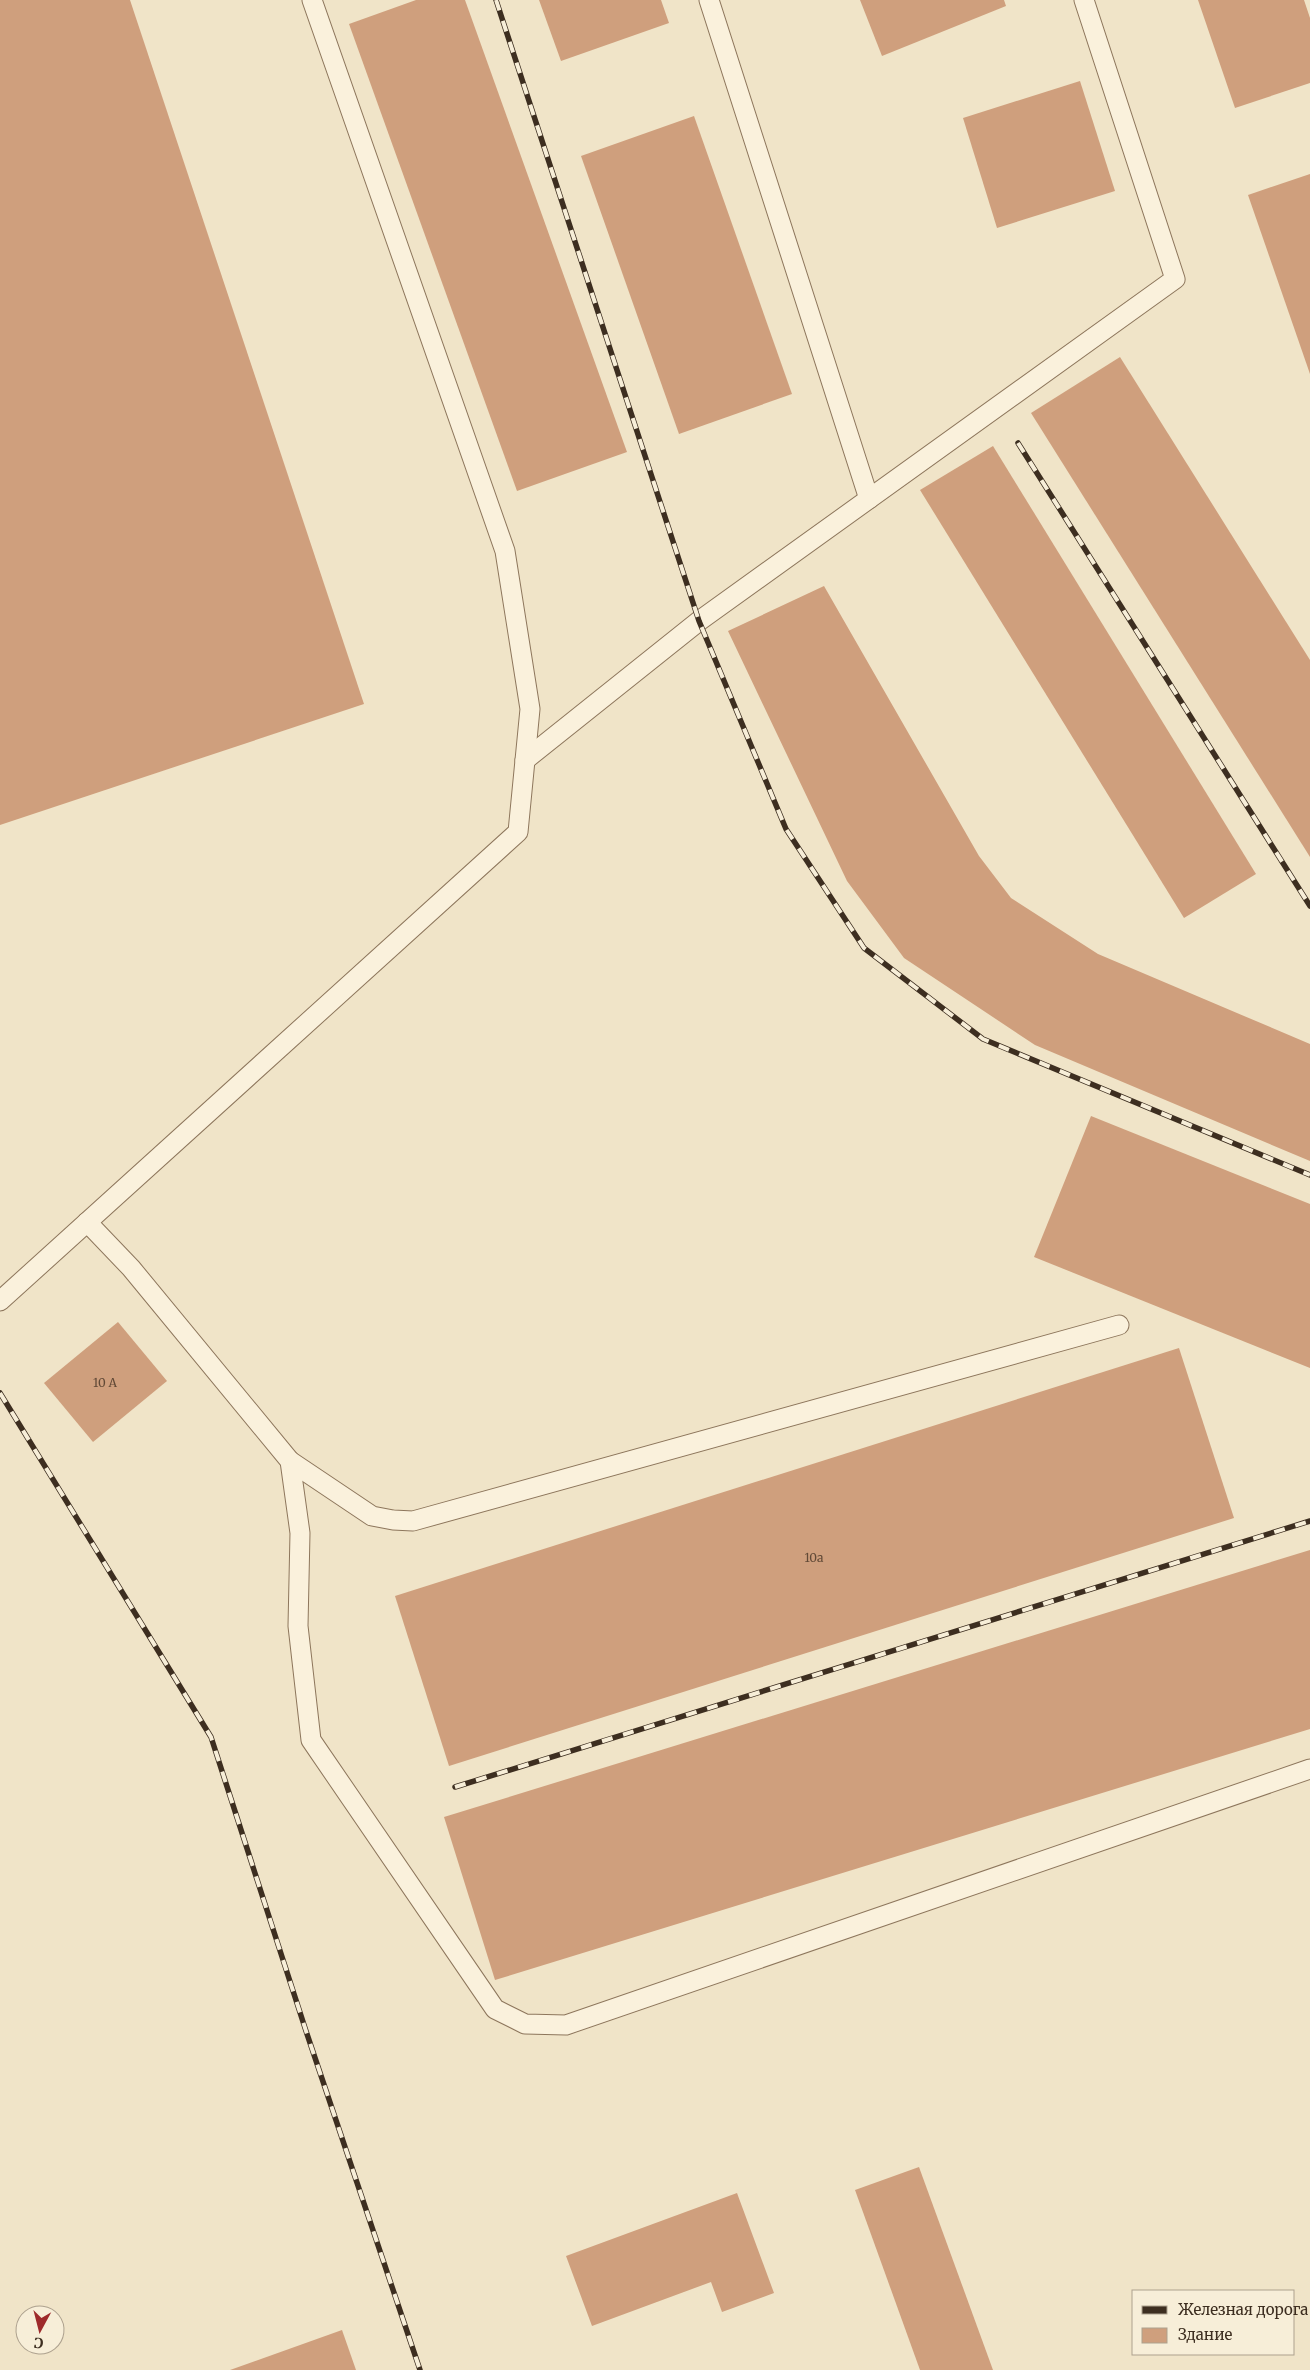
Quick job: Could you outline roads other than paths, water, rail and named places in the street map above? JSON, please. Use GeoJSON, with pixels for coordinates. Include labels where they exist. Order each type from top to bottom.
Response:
{"type":"FeatureCollection","features":[{"type":"Feature","properties":{"kind":"lane"},"geometry":{"type":"LineString","coordinates":[[0,1301],[518,832],[530,709],[505,551],[312,0]]}},
{"type":"Feature","properties":{"kind":"lane"},"geometry":{"type":"LineString","coordinates":[[709,0],[869,499]]}},
{"type":"Feature","properties":{"kind":"lane"},"geometry":{"type":"LineString","coordinates":[[525,760],[699,621],[1175,279],[1084,0]]}},
{"type":"Feature","properties":{"kind":"lane"},"geometry":{"type":"LineString","coordinates":[[87,1222],[131,1268],[290,1461],[372,1516],[393,1520],[413,1521],[1119,1325]]}},
{"type":"Feature","properties":{"kind":"lane"},"geometry":{"type":"LineString","coordinates":[[290,1461],[300,1532],[298,1626],[311,1740],[495,2008],[525,2024],[566,2025],[1310,1769]]}},
{"type":"Feature","properties":{"kind":"railway"},"geometry":{"type":"LineString","coordinates":[[496,0],[699,621],[786,829],[864,948],[983,1039],[1310,1175]]}},
{"type":"Feature","properties":{"kind":"railway"},"geometry":{"type":"LineString","coordinates":[[1018,443],[1310,906]]}},
{"type":"Feature","properties":{"kind":"railway"},"geometry":{"type":"LineString","coordinates":[[0,1393],[211,1737],[306,2031],[420,2370]]}},
{"type":"Feature","properties":{"kind":"railway"},"geometry":{"type":"LineString","coordinates":[[455,1787],[1310,1521]]}}]}
